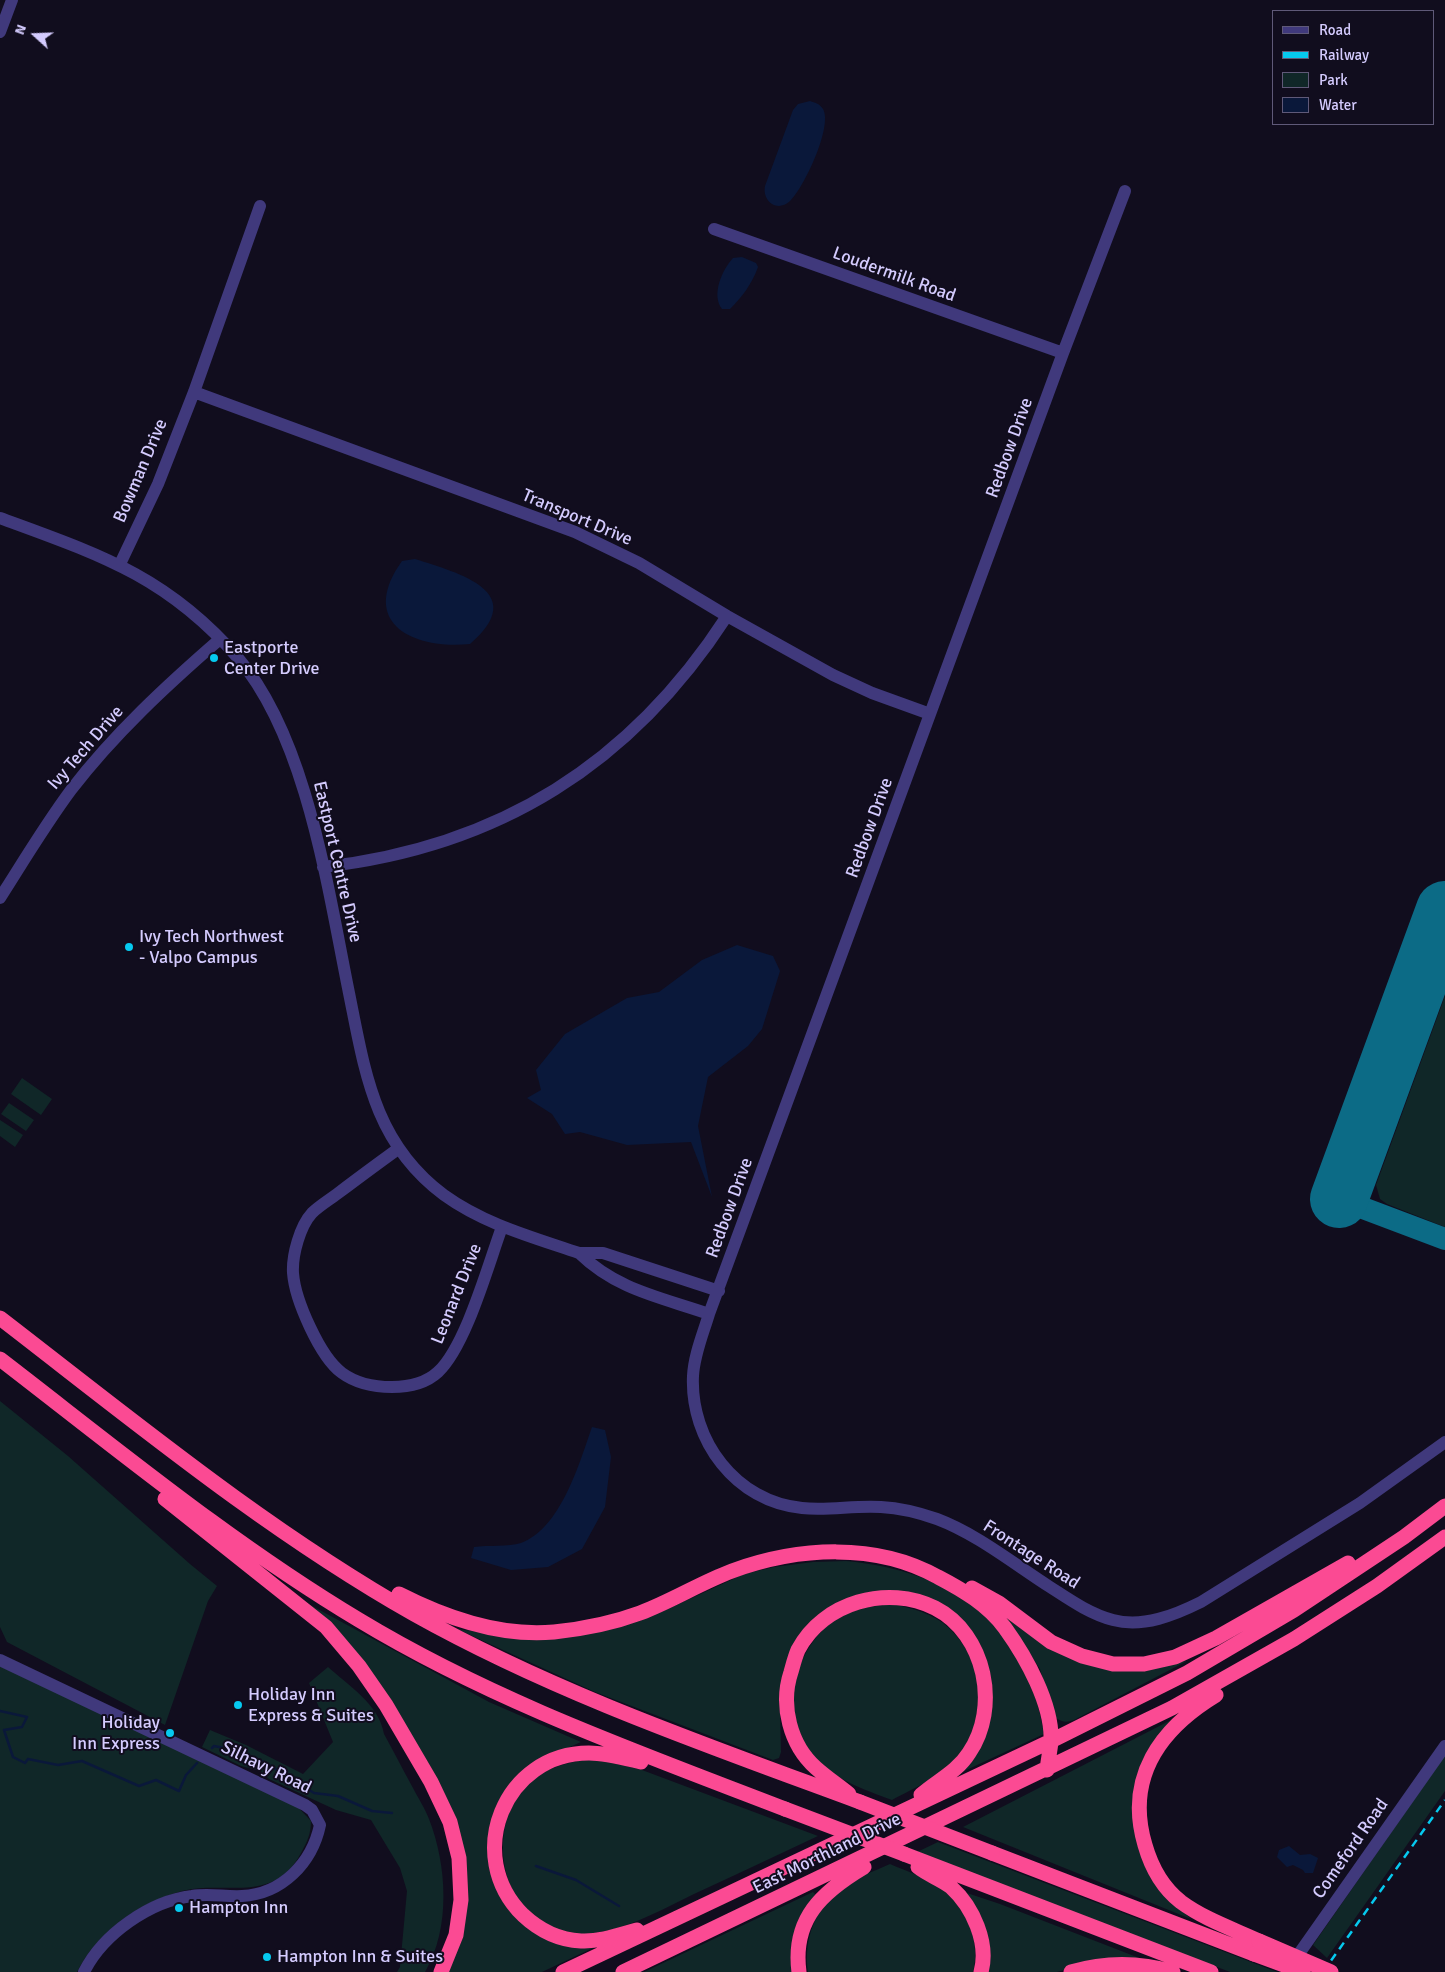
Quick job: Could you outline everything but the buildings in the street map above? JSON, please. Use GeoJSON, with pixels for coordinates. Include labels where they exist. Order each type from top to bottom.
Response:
{"type":"FeatureCollection","features":[{"type":"Feature","properties":{"kind":"highway"},"geometry":{"type":"LineString","coordinates":[[0,1318],[228,1494],[346,1574],[456,1636],[542,1678],[833,1787],[860,1802],[992,1853],[1331,1972]]}},
{"type":"Feature","properties":{"kind":"highway"},"geometry":{"type":"LineString","coordinates":[[0,1359],[212,1523],[281,1572],[360,1621],[438,1664],[520,1704],[586,1732],[1211,1972]]}},
{"type":"Feature","properties":{"kind":"highway"},"geometry":{"type":"LineString","coordinates":[[96,1433],[124,1466],[326,1627],[359,1666],[386,1705],[431,1782],[450,1822],[459,1858],[461,1900],[457,1926],[441,1972]]}},
{"type":"Feature","properties":{"kind":"highway"},"geometry":{"type":"LineString","coordinates":[[563,1972],[1051,1741],[1195,1668],[1294,1610],[1404,1537],[1445,1506]]}},
{"type":"Feature","properties":{"kind":"highway"},"geometry":{"type":"LineString","coordinates":[[346,1574],[380,1584],[429,1610],[468,1623],[509,1630],[553,1632],[598,1625],[640,1613],[731,1572],[773,1558],[823,1552],[859,1553],[897,1560],[962,1583],[999,1603],[1051,1642],[1082,1656],[1113,1664],[1144,1664],[1175,1657],[1216,1638],[1352,1560],[1404,1537]]}},
{"type":"Feature","properties":{"kind":"highway"},"geometry":{"type":"LineString","coordinates":[[1303,1972],[1200,1914],[1180,1901],[1164,1885],[1149,1860],[1140,1830],[1138,1800],[1149,1764],[1156,1748],[1175,1724],[1200,1704],[1275,1659],[1294,1639],[1377,1586],[1445,1537]]}},
{"type":"Feature","properties":{"kind":"highway"},"geometry":{"type":"LineString","coordinates":[[924,1569],[965,1592],[997,1618],[1016,1644],[1038,1684],[1049,1724],[1051,1741],[1047,1770]]}},
{"type":"Feature","properties":{"kind":"highway"},"geometry":{"type":"LineString","coordinates":[[833,1787],[797,1745],[788,1716],[786,1686],[798,1650],[817,1625],[846,1605],[877,1597],[906,1600],[935,1608],[952,1621],[967,1638],[978,1658],[986,1686],[986,1710],[969,1754],[950,1774],[900,1812]]}},
{"type":"Feature","properties":{"kind":"highway","name":"East Morthland Drive"},"geometry":{"type":"LineString","coordinates":[[624,1972],[1047,1770],[1172,1708],[1294,1639]]}},
{"type":"Feature","properties":{"kind":"highway"},"geometry":{"type":"LineString","coordinates":[[672,1921],[592,1941],[568,1940],[547,1933],[528,1919],[508,1896],[496,1868],[494,1856],[495,1833],[503,1809],[514,1789],[533,1771],[557,1758],[588,1753],[611,1755],[696,1774]]}},
{"type":"Feature","properties":{"kind":"highway"},"geometry":{"type":"LineString","coordinates":[[799,1972],[799,1941],[807,1917],[817,1902],[835,1885],[876,1860],[911,1835]]}},
{"type":"Feature","properties":{"kind":"highway"},"geometry":{"type":"LineString","coordinates":[[904,1854],[919,1868],[950,1886],[966,1903],[980,1934],[983,1965],[981,1972]]}},
{"type":"Feature","properties":{"kind":"highway"},"geometry":{"type":"LineString","coordinates":[[1071,1972],[1108,1964],[1150,1965],[1173,1972]]}},
{"type":"Feature","properties":{"kind":"street"},"geometry":{"type":"LineString","coordinates":[[0,32],[12,0]]}},
{"type":"Feature","properties":{"kind":"street","name":"Redbow Drive"},"geometry":{"type":"LineString","coordinates":[[709,1314],[1063,353],[1125,191]]}},
{"type":"Feature","properties":{"kind":"street","name":"Bowman Drive"},"geometry":{"type":"LineString","coordinates":[[120,564],[158,484],[194,392],[260,206]]}},
{"type":"Feature","properties":{"kind":"street","name":"Loudermilk Road"},"geometry":{"type":"LineString","coordinates":[[714,229],[1063,353]]}},
{"type":"Feature","properties":{"kind":"street","name":"Transport Drive"},"geometry":{"type":"LineString","coordinates":[[194,392],[575,532],[639,563],[727,616],[833,675],[872,693],[930,714]]}},
{"type":"Feature","properties":{"kind":"street","name":"Eastport Centre Drive"},"geometry":{"type":"LineString","coordinates":[[0,518],[120,564],[150,581],[182,603],[220,639],[253,678],[286,739],[306,798],[323,867],[366,1072],[382,1119],[398,1149],[417,1171],[444,1195],[502,1227],[579,1253],[603,1253],[719,1291]]}},
{"type":"Feature","properties":{"kind":"street"},"geometry":{"type":"LineString","coordinates":[[323,867],[361,863],[450,840],[486,826],[569,782],[616,746],[662,703],[688,672],[727,616]]}},
{"type":"Feature","properties":{"kind":"street","name":"Ivy Tech Drive"},"geometry":{"type":"LineString","coordinates":[[0,898],[47,824],[72,789],[133,720],[172,681],[220,639]]}},
{"type":"Feature","properties":{"kind":"street","name":"Leonard Drive"},"geometry":{"type":"LineString","coordinates":[[398,1149],[312,1213],[294,1252],[293,1274],[313,1332],[330,1362],[342,1373],[360,1383],[380,1387],[403,1387],[419,1384],[437,1373],[451,1357],[462,1336],[502,1227]]}},
{"type":"Feature","properties":{"kind":"street","name":"Eastport Centre Drive"},"geometry":{"type":"LineString","coordinates":[[579,1253],[597,1270],[620,1284],[709,1314]]}},
{"type":"Feature","properties":{"kind":"street","name":"Frontage Road"},"geometry":{"type":"LineString","coordinates":[[709,1314],[693,1374],[696,1411],[707,1444],[720,1465],[740,1482],[772,1501],[801,1508],[883,1507],[936,1519],[982,1543],[1073,1602],[1115,1621],[1154,1620],[1175,1614],[1201,1602],[1360,1503],[1445,1442]]}},
{"type":"Feature","properties":{"kind":"street","name":"Silhavy Road"},"geometry":{"type":"LineString","coordinates":[[0,1660],[305,1805],[318,1817],[320,1824],[312,1850],[305,1862],[285,1881],[255,1894],[191,1896],[164,1904],[116,1932],[95,1952],[84,1972]]}},
{"type":"Feature","properties":{"kind":"street","name":"Comeford Road"},"geometry":{"type":"LineString","coordinates":[[1286,1972],[1445,1746]]}},
{"type":"Feature","properties":{"kind":"green space"},"geometry":{"type":"Polygon","coordinates":[[[1445,996],[1445,1227],[1387,1204],[1380,1199],[1376,1185],[1445,996]]]}},
{"type":"Feature","properties":{"kind":"green space"},"geometry":{"type":"Polygon","coordinates":[[[22,1078],[52,1099],[41,1115],[11,1094],[22,1078]]]}},
{"type":"Feature","properties":{"kind":"green space"},"geometry":{"type":"Polygon","coordinates":[[[9,1103],[34,1120],[26,1131],[1,1114],[9,1103]]]}},
{"type":"Feature","properties":{"kind":"green space"},"geometry":{"type":"Polygon","coordinates":[[[0,1120],[23,1135],[15,1147],[0,1136],[0,1120]]]}},
{"type":"Feature","properties":{"kind":"green space"},"geometry":{"type":"Polygon","coordinates":[[[0,1401],[68,1456],[217,1586],[208,1601],[165,1725],[7,1642],[0,1627],[0,1401]]]}},
{"type":"Feature","properties":{"kind":"green space"},"geometry":{"type":"Polygon","coordinates":[[[846,1561],[885,1567],[920,1577],[951,1591],[979,1610],[1002,1634],[1021,1662],[1035,1695],[1044,1734],[962,1772],[976,1752],[982,1651],[908,1594],[821,1614],[780,1708],[781,1752],[779,1758],[773,1760],[595,1692],[457,1629],[524,1638],[657,1614],[744,1574],[774,1567],[813,1562],[846,1561]]]}},
{"type":"Feature","properties":{"kind":"green space"},"geometry":{"type":"Polygon","coordinates":[[[303,1601],[489,1702],[581,1742],[532,1764],[491,1833],[518,1917],[595,1947],[542,1972],[447,1972],[465,1863],[402,1724],[303,1601]]]}},
{"type":"Feature","properties":{"kind":"green space"},"geometry":{"type":"Polygon","coordinates":[[[893,1604],[922,1612],[936,1619],[949,1628],[961,1641],[970,1656],[976,1673],[979,1690],[979,1708],[976,1725],[969,1741],[959,1756],[936,1776],[892,1800],[849,1783],[821,1764],[802,1739],[796,1721],[794,1702],[795,1683],[800,1665],[809,1648],[821,1632],[835,1620],[848,1613],[870,1607],[893,1604]]]}},
{"type":"Feature","properties":{"kind":"green space"},"geometry":{"type":"Polygon","coordinates":[[[998,1611],[1049,1647],[1150,1668],[1187,1661],[1074,1720],[1062,1721],[1054,1717],[1040,1669],[1014,1629],[998,1611]]]}},
{"type":"Feature","properties":{"kind":"green space"},"geometry":{"type":"Polygon","coordinates":[[[0,1666],[296,1805],[311,1821],[308,1838],[301,1853],[290,1869],[277,1879],[263,1885],[199,1888],[182,1891],[150,1903],[135,1911],[108,1932],[96,1944],[77,1972],[0,1972],[0,1666]]]}},
{"type":"Feature","properties":{"kind":"green space"},"geometry":{"type":"Polygon","coordinates":[[[328,1667],[362,1696],[376,1714],[384,1734],[426,1811],[435,1837],[440,1856],[444,1896],[439,1936],[425,1972],[397,1972],[400,1967],[407,1891],[400,1868],[371,1820],[336,1810],[269,1779],[260,1771],[241,1766],[202,1747],[210,1730],[246,1745],[303,1774],[333,1742],[309,1683],[328,1667]]]}},
{"type":"Feature","properties":{"kind":"green space"},"geometry":{"type":"Polygon","coordinates":[[[1175,1718],[1134,1811],[1169,1899],[1191,1919],[963,1827],[1175,1718]]]}},
{"type":"Feature","properties":{"kind":"green space"},"geometry":{"type":"Polygon","coordinates":[[[1445,1755],[1445,1791],[1327,1958],[1313,1945],[1445,1755]]]}},
{"type":"Feature","properties":{"kind":"green space"},"geometry":{"type":"Polygon","coordinates":[[[592,1758],[642,1770],[818,1836],[628,1925],[585,1934],[561,1932],[541,1924],[525,1909],[513,1891],[505,1869],[503,1847],[506,1824],[519,1793],[531,1780],[555,1767],[592,1758]]]}},
{"type":"Feature","properties":{"kind":"green space"},"geometry":{"type":"Polygon","coordinates":[[[938,1842],[1277,1972],[1230,1972],[917,1852],[938,1842]]]}},
{"type":"Feature","properties":{"kind":"green space"},"geometry":{"type":"Polygon","coordinates":[[[890,1864],[933,1882],[954,1899],[966,1918],[974,1939],[975,1961],[973,1972],[808,1972],[807,1959],[810,1935],[825,1904],[843,1886],[890,1864]]]}},
{"type":"Feature","properties":{"kind":"green space"},"geometry":{"type":"Polygon","coordinates":[[[813,1892],[815,1894],[792,1972],[644,1972],[813,1892]]]}},
{"type":"Feature","properties":{"kind":"green space"},"geometry":{"type":"Polygon","coordinates":[[[964,1892],[1147,1961],[1087,1963],[1057,1972],[987,1972],[964,1892]]]}},
{"type":"Feature","properties":{"kind":"water"},"geometry":{"type":"Polygon","coordinates":[[[810,101],[818,104],[823,109],[825,117],[821,142],[816,156],[802,184],[790,201],[780,206],[772,204],[766,196],[765,186],[793,110],[798,104],[810,101]]]}},
{"type":"Feature","properties":{"kind":"water"},"geometry":{"type":"Polygon","coordinates":[[[742,257],[756,263],[758,267],[756,273],[739,300],[730,309],[722,309],[718,297],[719,283],[725,269],[733,258],[742,257]]]}},
{"type":"Feature","properties":{"kind":"water"},"geometry":{"type":"Polygon","coordinates":[[[415,559],[468,578],[482,587],[491,598],[493,611],[487,626],[470,644],[449,645],[429,642],[411,636],[398,628],[389,616],[386,601],[390,582],[402,561],[415,559]]]}},
{"type":"Feature","properties":{"kind":"water"},"geometry":{"type":"Polygon","coordinates":[[[737,945],[773,956],[780,971],[762,1029],[748,1046],[708,1077],[698,1126],[712,1197],[691,1142],[627,1145],[580,1132],[565,1134],[552,1114],[527,1098],[541,1090],[536,1070],[565,1034],[627,998],[659,992],[702,960],[737,945]]]}},
{"type":"Feature","properties":{"kind":"water"},"geometry":{"type":"Polygon","coordinates":[[[592,1427],[605,1430],[611,1457],[605,1507],[582,1549],[548,1567],[511,1570],[471,1558],[474,1547],[521,1543],[535,1535],[547,1524],[567,1493],[592,1427]]]}},
{"type":"Feature","properties":{"kind":"water"},"geometry":{"type":"Polygon","coordinates":[[[1289,1846],[1300,1855],[1310,1854],[1318,1858],[1313,1873],[1305,1873],[1293,1865],[1287,1867],[1277,1857],[1279,1850],[1289,1846]]]}},
{"type":"Feature","properties":{"kind":"waterway"},"geometry":{"type":"LineString","coordinates":[[0,1711],[27,1717],[22,1727],[4,1730],[13,1757],[25,1763],[28,1759],[58,1765],[82,1761],[139,1786],[156,1780],[179,1791],[186,1775],[197,1763]]}},
{"type":"Feature","properties":{"kind":"waterway"},"geometry":{"type":"LineString","coordinates":[[212,1748],[214,1746],[235,1750],[266,1763],[314,1793],[338,1796],[372,1811],[392,1813]]}},
{"type":"Feature","properties":{"kind":"waterway"},"geometry":{"type":"LineString","coordinates":[[536,1866],[576,1880],[619,1906]]}},
{"type":"Feature","properties":{"kind":"taxiway"},"geometry":{"type":"LineString","coordinates":[[1339,1199],[1445,1239]]}},
{"type":"Feature","properties":{"kind":"runway"},"geometry":{"type":"LineString","coordinates":[[1339,1199],[1445,910]]}},
{"type":"Feature","properties":{"kind":"railway"},"geometry":{"type":"LineString","coordinates":[[1323,1972],[1445,1800]]}},
{"type":"Feature","properties":{"kind":"place","name":"Eastporte Center Drive"},"geometry":{"type":"Point","coordinates":[214,658]}},
{"type":"Feature","properties":{"kind":"place","name":"Ivy Tech Northwest - Valpo Campus"},"geometry":{"type":"Point","coordinates":[129,947]}},
{"type":"Feature","properties":{"kind":"place","name":"Holiday Inn Express & Suites"},"geometry":{"type":"Point","coordinates":[238,1705]}},
{"type":"Feature","properties":{"kind":"place","name":"Holiday Inn Express"},"geometry":{"type":"Point","coordinates":[170,1733]}},
{"type":"Feature","properties":{"kind":"place","name":"Hampton Inn"},"geometry":{"type":"Point","coordinates":[179,1908]}},
{"type":"Feature","properties":{"kind":"place","name":"Hampton Inn & Suites"},"geometry":{"type":"Point","coordinates":[267,1957]}}]}
